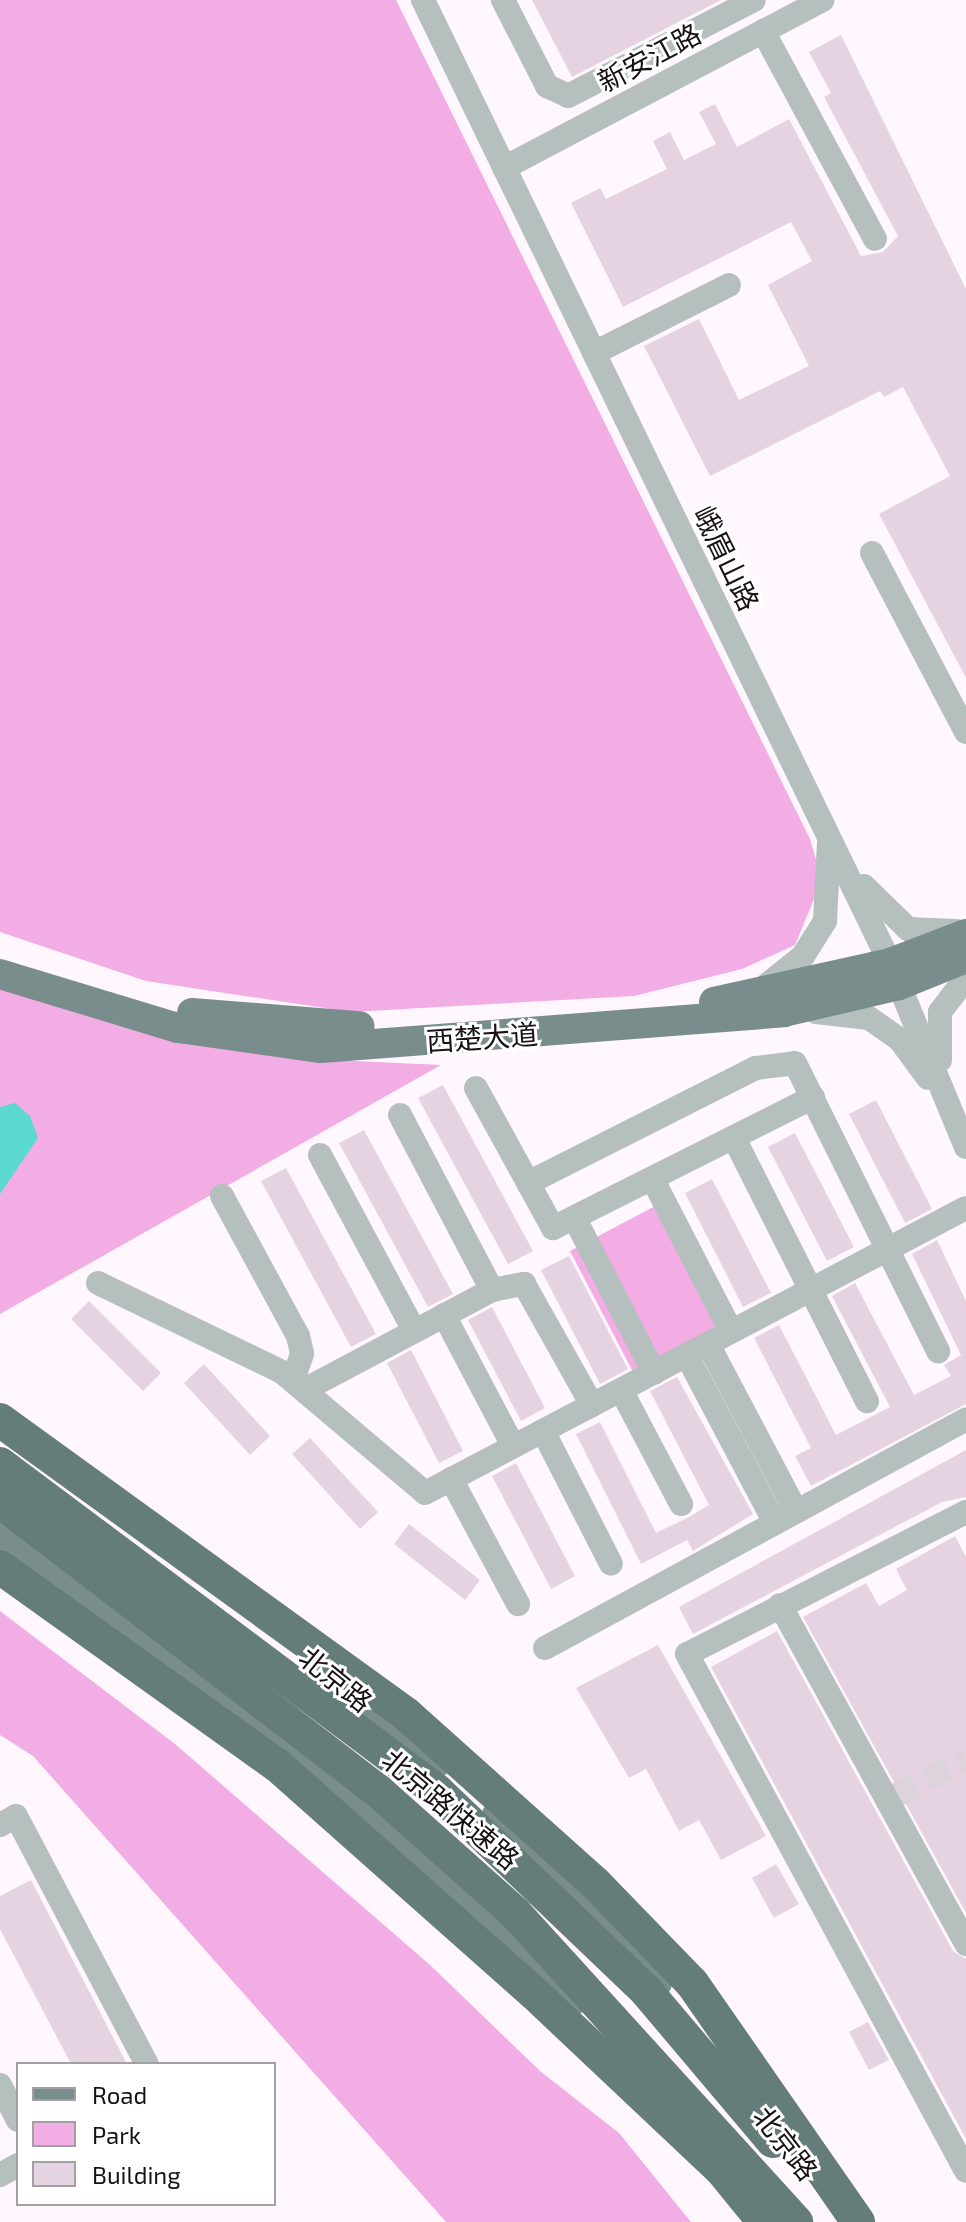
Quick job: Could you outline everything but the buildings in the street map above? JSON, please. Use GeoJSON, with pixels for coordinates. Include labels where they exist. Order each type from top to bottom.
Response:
{"type":"FeatureCollection","features":[{"type":"Feature","properties":{"kind":"highway"},"geometry":{"type":"LineString","coordinates":[[0,1420],[406,1714],[595,1883],[692,1983],[858,2222]]}},
{"type":"Feature","properties":{"kind":"highway","name":"北京路快速路"},"geometry":{"type":"LineString","coordinates":[[0,1464],[437,1791],[542,1885],[647,1992],[839,2222]]}},
{"type":"Feature","properties":{"kind":"highway","name":"北京路快速路"},"geometry":{"type":"LineString","coordinates":[[0,1501],[267,1702],[503,1902],[616,2017],[796,2222]]}},
{"type":"Feature","properties":{"kind":"highway"},"geometry":{"type":"LineString","coordinates":[[0,1567],[277,1765],[534,1993],[721,2169],[763,2222]]}},
{"type":"Feature","properties":{"kind":"main road","name":"西楚大道"},"geometry":{"type":"LineString","coordinates":[[0,974],[178,1028],[285,1048],[784,1012],[895,974],[966,931]]}},
{"type":"Feature","properties":{"kind":"main road","name":"西楚大道"},"geometry":{"type":"LineString","coordinates":[[0,957],[92,990],[210,1017],[322,1027],[663,1009],[895,974],[966,958]]}},
{"type":"Feature","properties":{"kind":"main road","name":"北京路"},"geometry":{"type":"LineString","coordinates":[[0,1440],[323,1666],[487,1805],[695,2025],[847,2222]]}},
{"type":"Feature","properties":{"kind":"main road"},"geometry":{"type":"LineString","coordinates":[[0,1531],[320,1768],[545,1971],[670,2104],[763,2222]]}},
{"type":"Feature","properties":{"kind":"street","name":"峨眉山路"},"geometry":{"type":"LineString","coordinates":[[423,0],[895,974],[966,1147]]}},
{"type":"Feature","properties":{"kind":"street"},"geometry":{"type":"LineString","coordinates":[[503,0],[547,86],[568,96],[754,0]]}},
{"type":"Feature","properties":{"kind":"street","name":"新安江路"},"geometry":{"type":"LineString","coordinates":[[504,168],[822,0]]}},
{"type":"Feature","properties":{"kind":"street"},"geometry":{"type":"LineString","coordinates":[[763,31],[875,239]]}},
{"type":"Feature","properties":{"kind":"street"},"geometry":{"type":"LineString","coordinates":[[594,353],[729,285]]}},
{"type":"Feature","properties":{"kind":"street"},"geometry":{"type":"LineString","coordinates":[[872,553],[966,732]]}},
{"type":"Feature","properties":{"kind":"street"},"geometry":{"type":"LineString","coordinates":[[829,837],[894,920],[926,933],[966,931]]}},
{"type":"Feature","properties":{"kind":"street"},"geometry":{"type":"LineString","coordinates":[[752,995],[803,956],[825,921],[829,837]]}},
{"type":"Feature","properties":{"kind":"street"},"geometry":{"type":"LineString","coordinates":[[949,1106],[937,1025],[966,978]]}},
{"type":"Feature","properties":{"kind":"street"},"geometry":{"type":"LineString","coordinates":[[784,1012],[869,1018],[900,1040],[949,1106]]}},
{"type":"Feature","properties":{"kind":"street"},"geometry":{"type":"LineString","coordinates":[[528,1183],[763,1065],[795,1063],[938,1351]]}},
{"type":"Feature","properties":{"kind":"street"},"geometry":{"type":"LineString","coordinates":[[476,1088],[553,1228],[813,1097]]}},
{"type":"Feature","properties":{"kind":"street"},"geometry":{"type":"LineString","coordinates":[[400,1115],[492,1290]]}},
{"type":"Feature","properties":{"kind":"street"},"geometry":{"type":"LineString","coordinates":[[734,1138],[867,1401]]}},
{"type":"Feature","properties":{"kind":"street"},"geometry":{"type":"LineString","coordinates":[[320,1155],[414,1330]]}},
{"type":"Feature","properties":{"kind":"street"},"geometry":{"type":"LineString","coordinates":[[653,1180],[731,1331]]}},
{"type":"Feature","properties":{"kind":"street"},"geometry":{"type":"LineString","coordinates":[[222,1196],[298,1336],[302,1354],[300,1384]]}},
{"type":"Feature","properties":{"kind":"street"},"geometry":{"type":"LineString","coordinates":[[98,1283],[300,1384],[414,1489],[425,1493],[966,1208]]}},
{"type":"Feature","properties":{"kind":"street"},"geometry":{"type":"LineString","coordinates":[[575,1219],[654,1373]]}},
{"type":"Feature","properties":{"kind":"street"},"geometry":{"type":"LineString","coordinates":[[300,1384],[508,1284],[531,1289],[592,1405]]}},
{"type":"Feature","properties":{"kind":"street"},"geometry":{"type":"LineString","coordinates":[[444,1315],[513,1446]]}},
{"type":"Feature","properties":{"kind":"street"},"geometry":{"type":"LineString","coordinates":[[708,1344],[796,1511]]}},
{"type":"Feature","properties":{"kind":"street"},"geometry":{"type":"LineString","coordinates":[[687,1356],[775,1523]]}},
{"type":"Feature","properties":{"kind":"street"},"geometry":{"type":"LineString","coordinates":[[621,1390],[681,1504]]}},
{"type":"Feature","properties":{"kind":"street"},"geometry":{"type":"LineString","coordinates":[[545,1648],[966,1419]]}},
{"type":"Feature","properties":{"kind":"street"},"geometry":{"type":"LineString","coordinates":[[543,1431],[611,1564]]}},
{"type":"Feature","properties":{"kind":"street"},"geometry":{"type":"LineString","coordinates":[[451,1479],[518,1604]]}},
{"type":"Feature","properties":{"kind":"street"},"geometry":{"type":"LineString","coordinates":[[966,1512],[687,1654],[966,2171]]}},
{"type":"Feature","properties":{"kind":"street"},"geometry":{"type":"LineString","coordinates":[[780,1605],[891,1798],[966,1944]]}},
{"type":"Feature","properties":{"kind":"street"},"geometry":{"type":"LineString","coordinates":[[0,1825],[16,1816],[146,2062]]}},
{"type":"Feature","properties":{"kind":"street"},"geometry":{"type":"LineString","coordinates":[[0,2085],[16,2116]]}},
{"type":"Feature","properties":{"kind":"green space"},"geometry":{"type":"Polygon","coordinates":[[[0,0],[396,0],[810,839],[822,880],[795,945],[742,969],[634,996],[351,1012],[146,981],[0,932],[0,0]]]}},
{"type":"Feature","properties":{"kind":"green space"},"geometry":{"type":"Polygon","coordinates":[[[0,984],[334,1060],[441,1065],[0,1314],[0,984]]]}},
{"type":"Feature","properties":{"kind":"green space"},"geometry":{"type":"Polygon","coordinates":[[[659,1204],[722,1326],[633,1372],[570,1251],[659,1204]]]}},
{"type":"Feature","properties":{"kind":"green space"},"geometry":{"type":"Polygon","coordinates":[[[0,1611],[175,1744],[429,1964],[540,2071],[619,2133],[691,2222],[446,2222],[33,1756],[0,1735],[0,1611]]]}},
{"type":"Feature","properties":{"kind":"water"},"geometry":{"type":"Polygon","coordinates":[[[15,1103],[30,1116],[38,1138],[0,1194],[0,1107],[15,1103]]]}},
{"type":"Feature","properties":{"kind":"tunnel"},"geometry":{"type":"LineString","coordinates":[[895,1796],[966,1759]]}}]}
